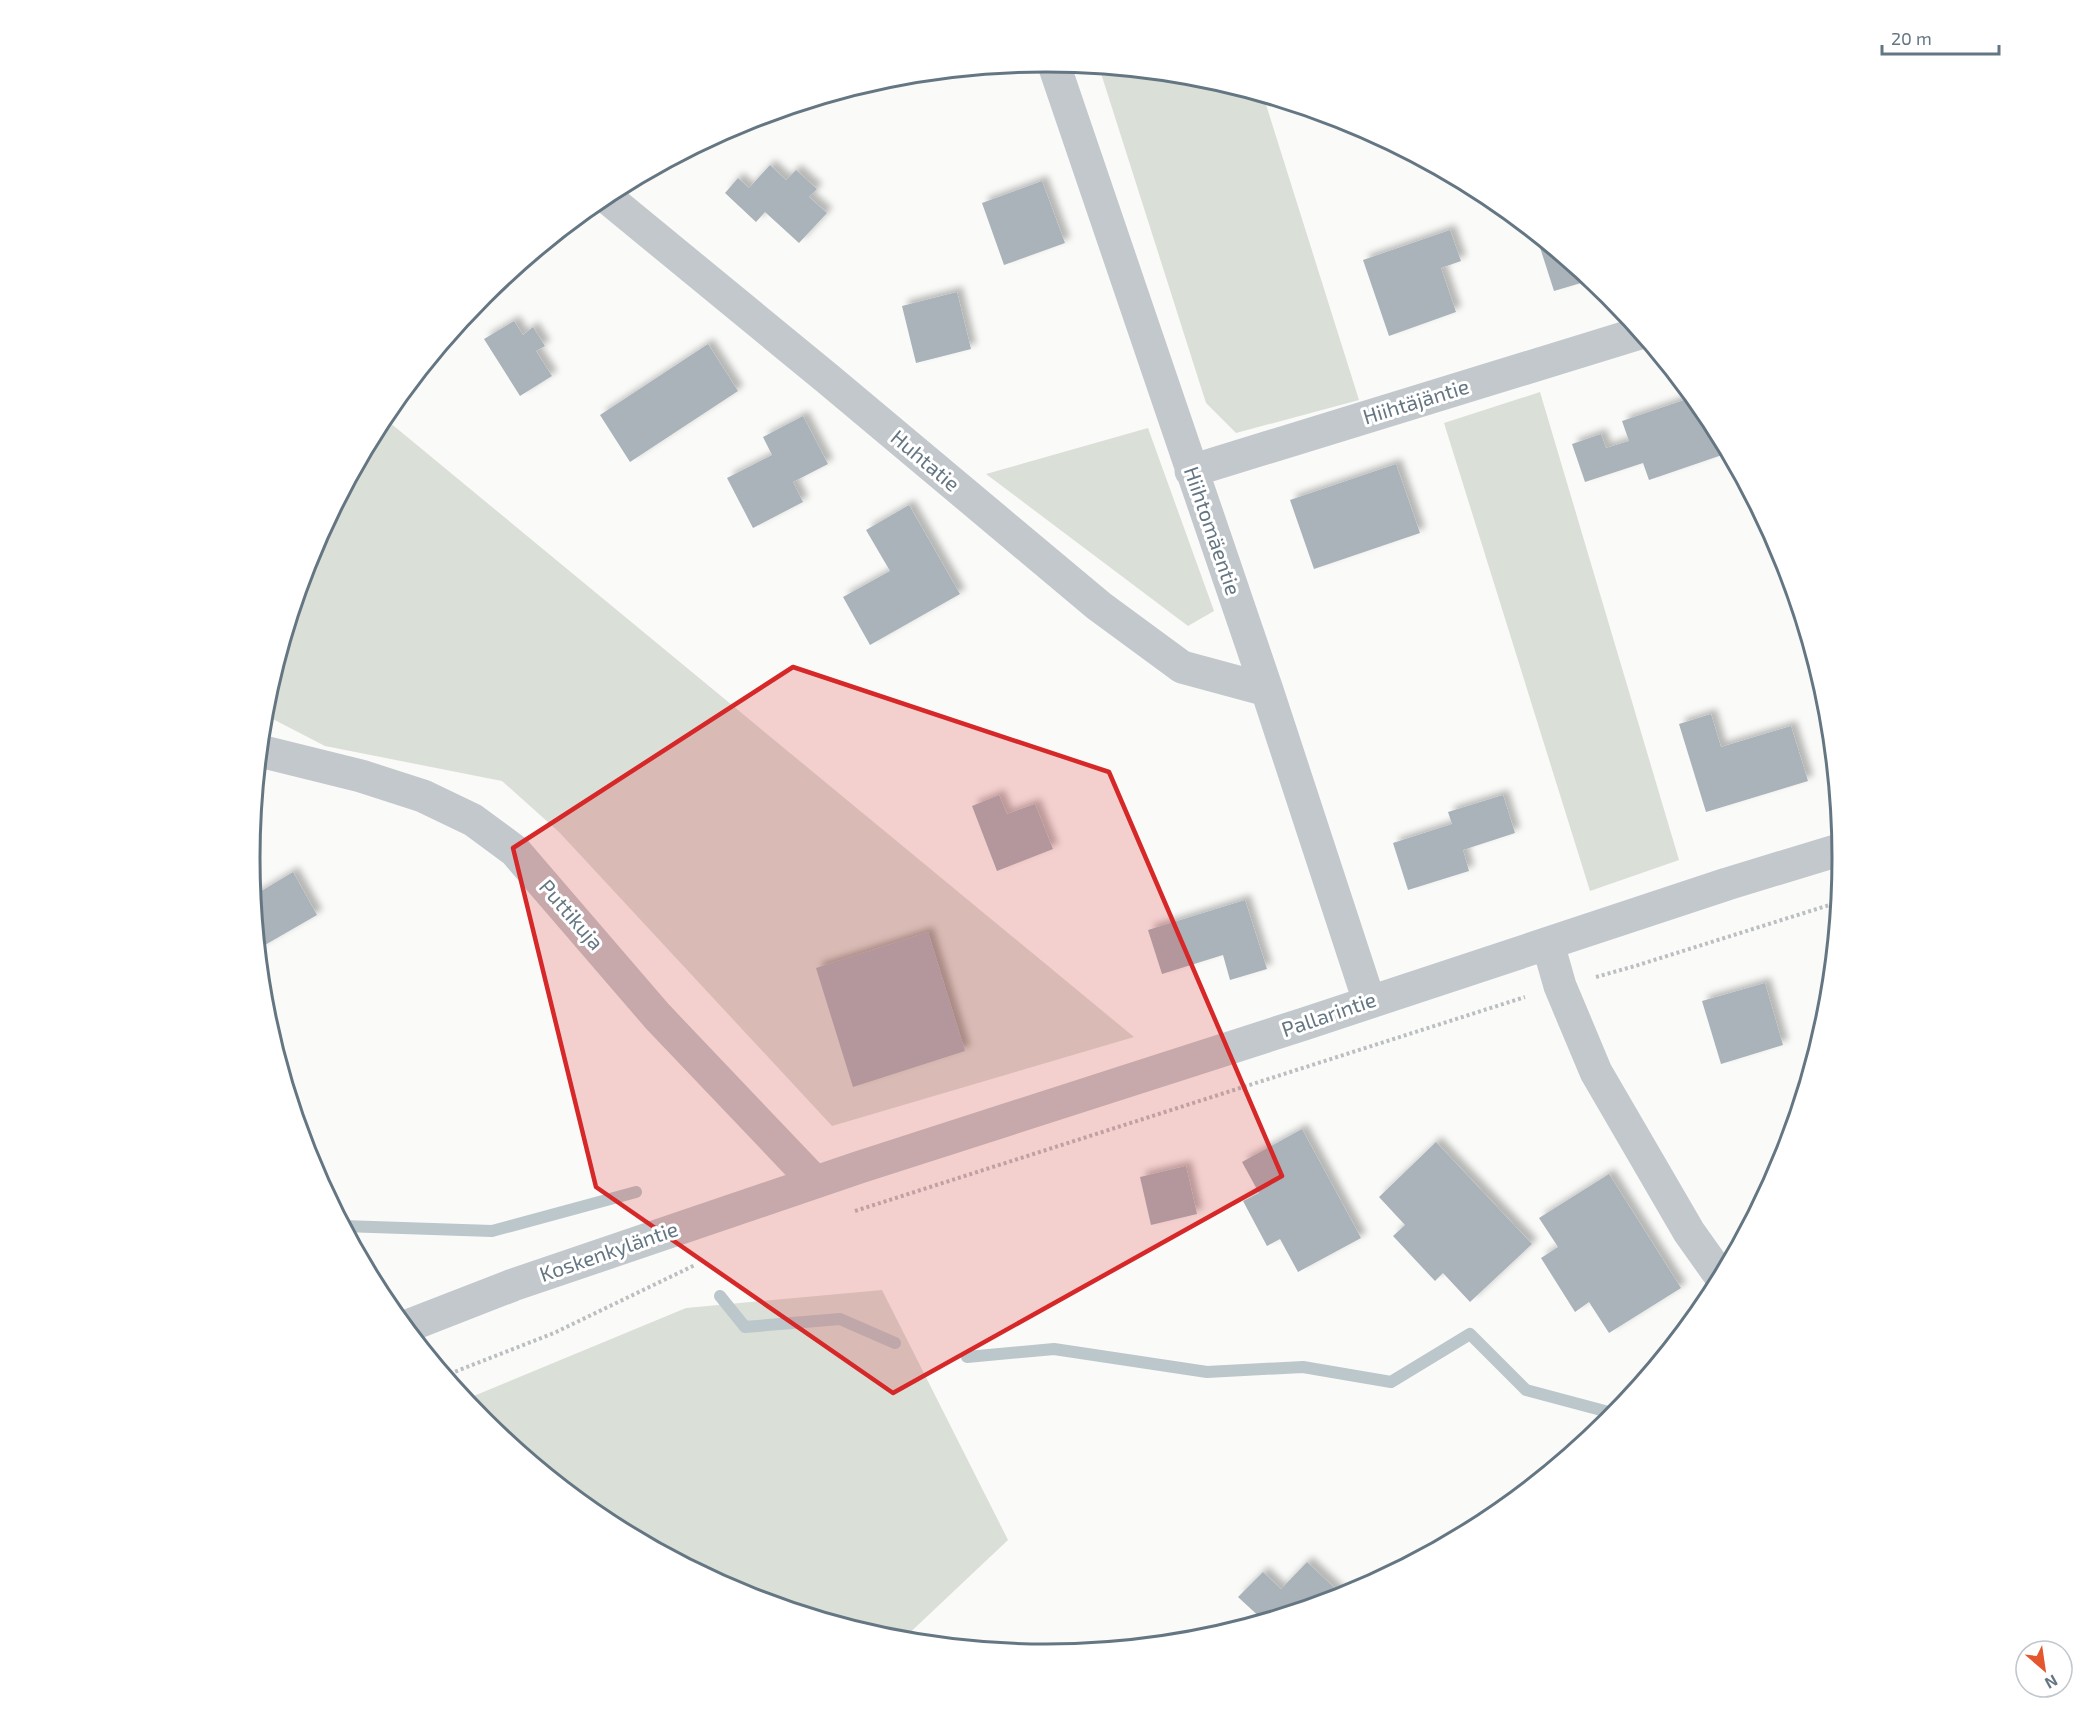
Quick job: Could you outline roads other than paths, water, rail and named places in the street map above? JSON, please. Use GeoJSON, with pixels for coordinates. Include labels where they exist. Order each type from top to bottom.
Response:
{"type":"FeatureCollection","features":[{"type":"Feature","properties":{"kind":"street","name":"Hiihtomäentie"},"geometry":{"type":"LineString","coordinates":[[1057,72],[1267,690],[1369,1001]]}},
{"type":"Feature","properties":{"kind":"street","name":"Huhtatie"},"geometry":{"type":"LineString","coordinates":[[613,202],[1099,606],[1182,668],[1267,690]]}},
{"type":"Feature","properties":{"kind":"street","name":"Hiihtäjäntie"},"geometry":{"type":"LineString","coordinates":[[1191,471],[1633,335]]}},
{"type":"Feature","properties":{"kind":"street","name":"Puttikuja"},"geometry":{"type":"LineString","coordinates":[[267,753],[361,776],[423,796],[473,820],[516,851],[657,1016],[816,1182]]}},
{"type":"Feature","properties":{"kind":"street","name":"Pallarintie"},"geometry":{"type":"LineString","coordinates":[[816,1182],[1727,884],[1832,852]]}},
{"type":"Feature","properties":{"kind":"street"},"geometry":{"type":"LineString","coordinates":[[1548,944],[1560,986],[1596,1072],[1689,1232],[1716,1270]]}},
{"type":"Feature","properties":{"kind":"street","name":"Koskenkyläntie"},"geometry":{"type":"LineString","coordinates":[[413,1324],[513,1285],[816,1182]]}},
{"type":"Feature","properties":{"kind":"waterway"},"geometry":{"type":"LineString","coordinates":[[352,1226],[492,1231],[636,1192]]}},
{"type":"Feature","properties":{"kind":"waterway"},"geometry":{"type":"LineString","coordinates":[[720,1296],[745,1327],[840,1319],[895,1343]]}},
{"type":"Feature","properties":{"kind":"waterway"},"geometry":{"type":"LineString","coordinates":[[967,1357],[1054,1349],[1207,1372],[1303,1367],[1391,1382],[1470,1334],[1526,1390],[1606,1411]]}}]}
